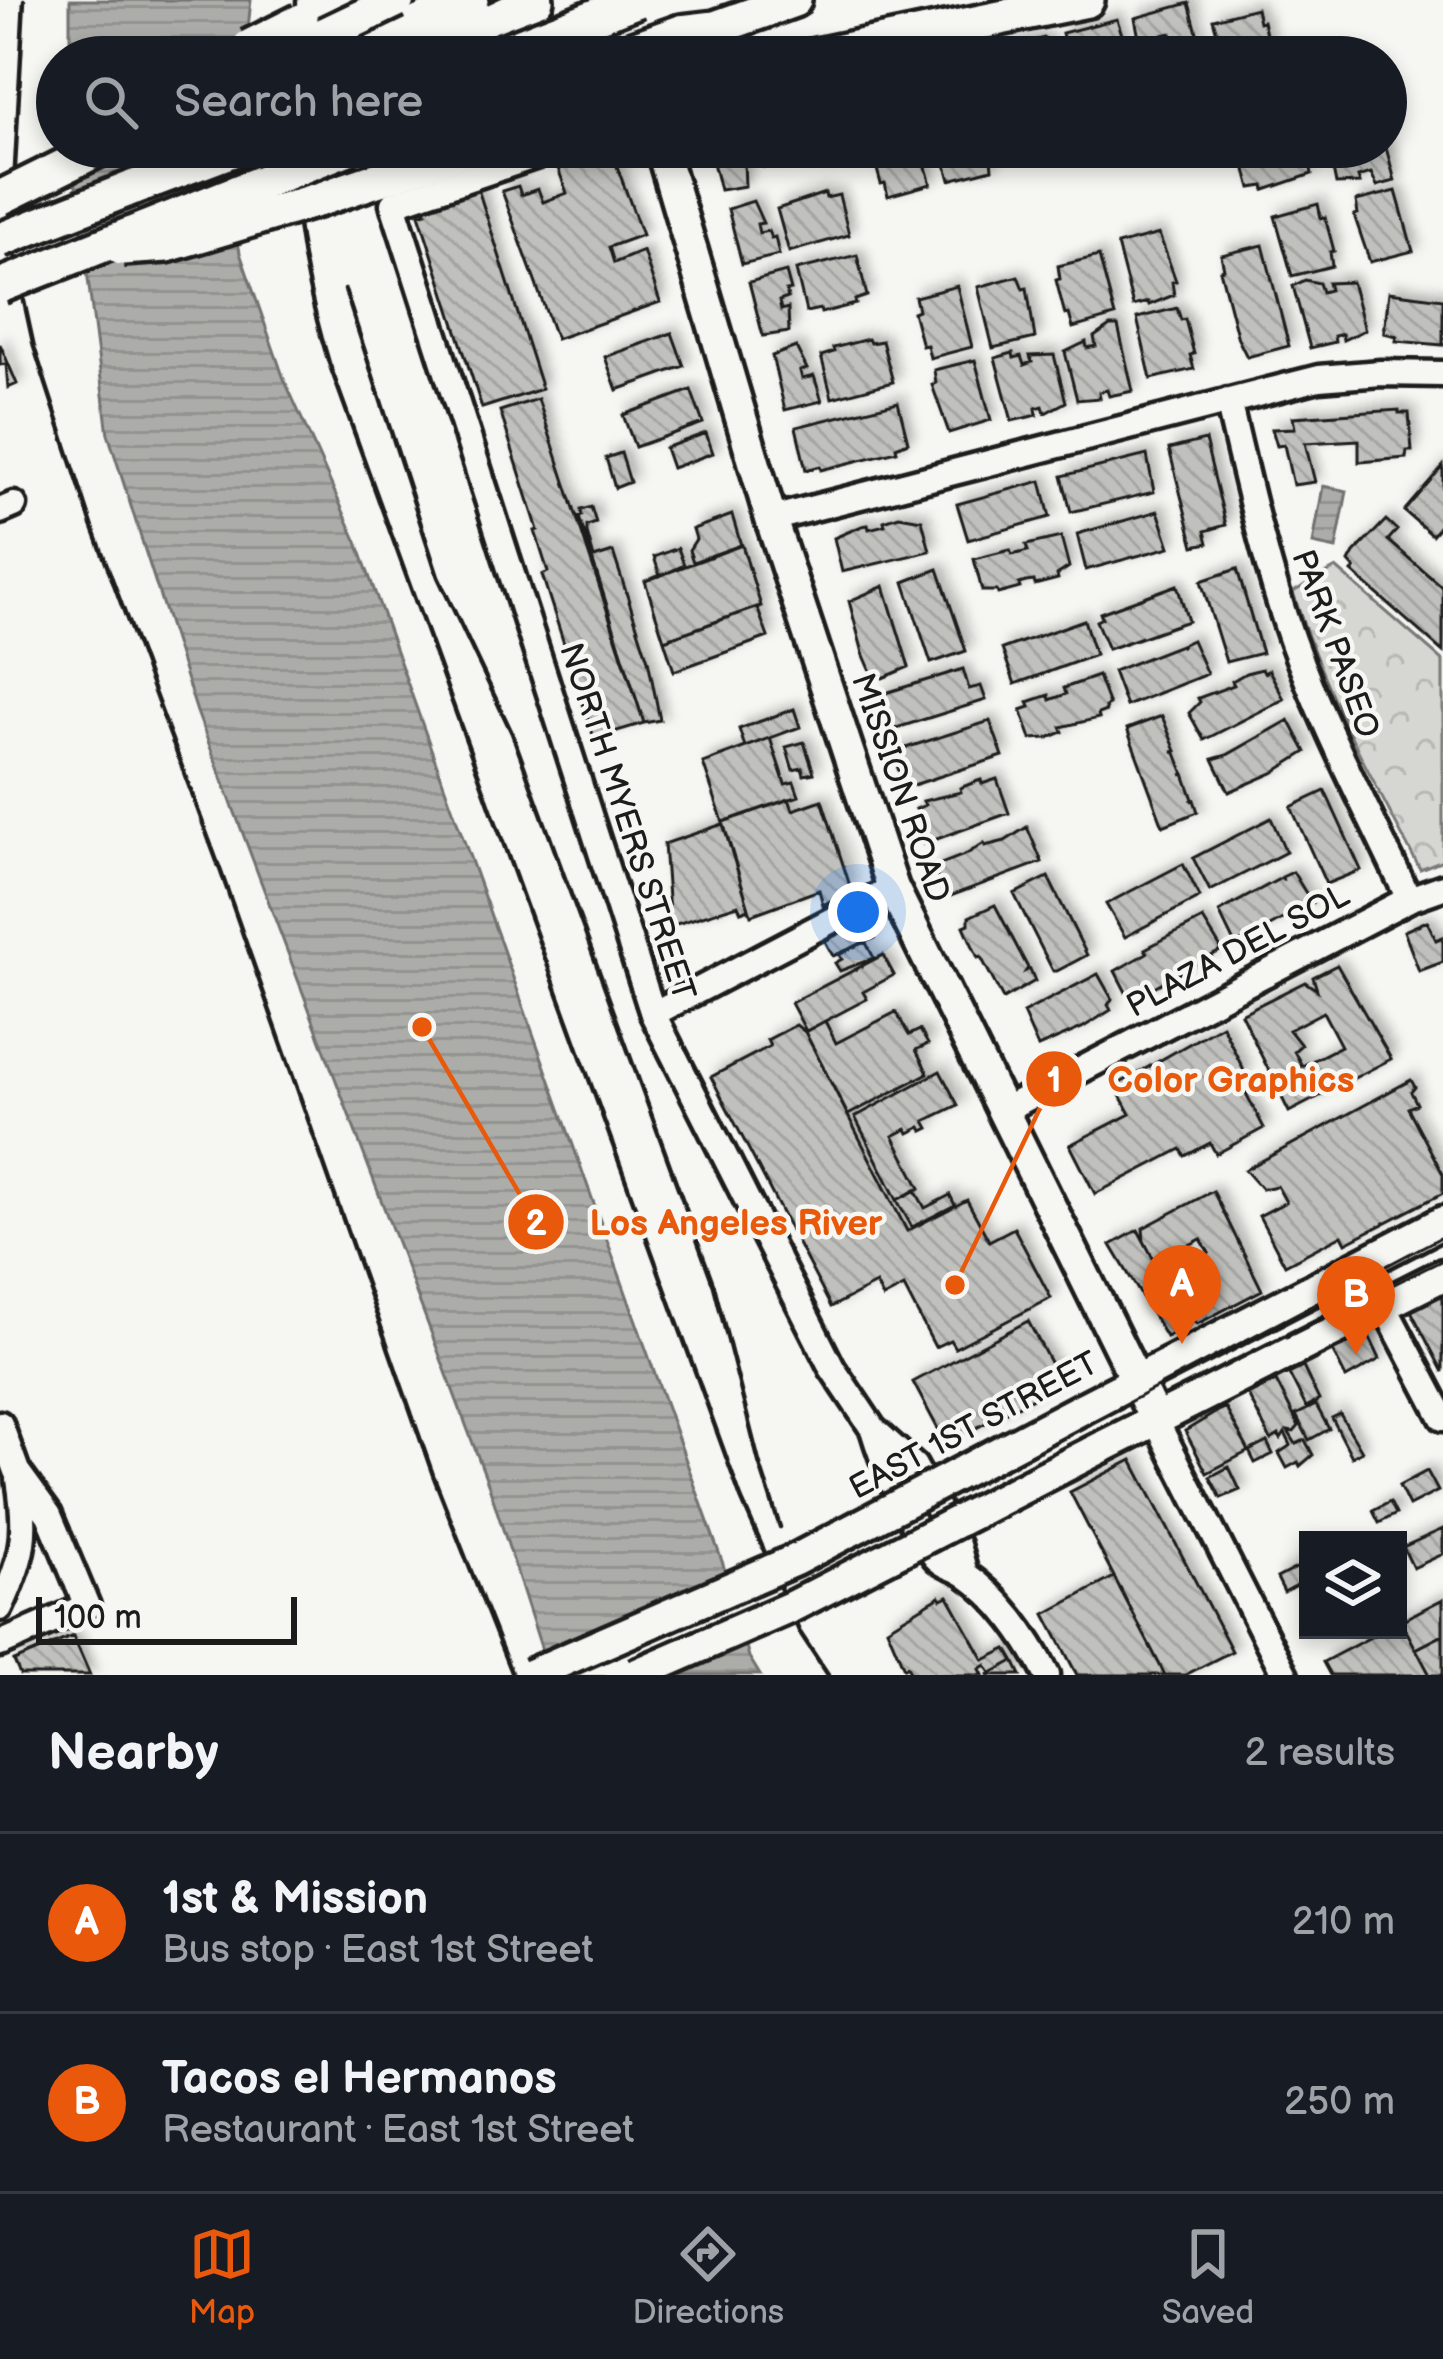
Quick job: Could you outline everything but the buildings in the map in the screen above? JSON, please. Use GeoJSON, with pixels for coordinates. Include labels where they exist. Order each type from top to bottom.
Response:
{"type":"FeatureCollection","features":[{"type":"Feature","properties":{"kind":"highway"},"geometry":{"type":"LineString","coordinates":[[273,36],[346,0]]}},
{"type":"Feature","properties":{"kind":"highway"},"geometry":{"type":"LineString","coordinates":[[322,36],[397,0]]}},
{"type":"Feature","properties":{"kind":"highway"},"geometry":{"type":"LineString","coordinates":[[390,36],[471,0]]}},
{"type":"Feature","properties":{"kind":"highway"},"geometry":{"type":"LineString","coordinates":[[460,36],[536,0]]}},
{"type":"Feature","properties":{"kind":"highway"},"geometry":{"type":"LineString","coordinates":[[544,36],[638,0]]}},
{"type":"Feature","properties":{"kind":"highway"},"geometry":{"type":"LineString","coordinates":[[670,36],[758,0]]}},
{"type":"Feature","properties":{"kind":"highway"},"geometry":{"type":"LineString","coordinates":[[681,32],[715,28],[794,0]]}},
{"type":"Feature","properties":{"kind":"highway"},"geometry":{"type":"LineString","coordinates":[[885,36],[1013,0]]}},
{"type":"Feature","properties":{"kind":"highway"},"geometry":{"type":"LineString","coordinates":[[912,36],[1087,0]]}},
{"type":"Feature","properties":{"kind":"highway"},"geometry":{"type":"LineString","coordinates":[[0,175],[36,157]]}},
{"type":"Feature","properties":{"kind":"highway"},"geometry":{"type":"LineString","coordinates":[[0,198],[61,168]]}},
{"type":"Feature","properties":{"kind":"highway"},"geometry":{"type":"LineString","coordinates":[[131,188],[155,168]]}},
{"type":"Feature","properties":{"kind":"highway"},"geometry":{"type":"LineString","coordinates":[[0,240],[183,168]]}},
{"type":"Feature","properties":{"kind":"highway"},"geometry":{"type":"LineString","coordinates":[[0,286],[298,168]]}},
{"type":"Feature","properties":{"kind":"highway"},"geometry":{"type":"LineString","coordinates":[[90,250],[167,245],[412,168]]}},
{"type":"Feature","properties":{"kind":"main road"},"geometry":{"type":"LineString","coordinates":[[616,0],[628,36]]}},
{"type":"Feature","properties":{"kind":"main road","name":"MISSION ROAD"},"geometry":{"type":"LineString","coordinates":[[667,168],[771,519],[893,888],[1155,1419]]}},
{"type":"Feature","properties":{"kind":"main road","name":"EAST 1ST STREET"},"geometry":{"type":"LineString","coordinates":[[530,1675],[795,1560],[1443,1222]]}},
{"type":"Feature","properties":{"kind":"main road"},"geometry":{"type":"LineString","coordinates":[[635,1675],[791,1606],[1443,1275]]}},
{"type":"Feature","properties":{"kind":"street","name":"NORTH MYERS STREET"},"geometry":{"type":"LineString","coordinates":[[500,168],[393,204],[653,1014],[832,1368],[874,1429],[914,1466],[957,1545],[965,1574]]}},
{"type":"Feature","properties":{"kind":"street"},"geometry":{"type":"LineString","coordinates":[[771,519],[1319,378],[1443,374]]}},
{"type":"Feature","properties":{"kind":"street","name":"PARK PASEO"},"geometry":{"type":"LineString","coordinates":[[1228,401],[1263,547],[1296,651],[1409,899]]}},
{"type":"Feature","properties":{"kind":"street","name":"PLAZA DEL SOL"},"geometry":{"type":"LineString","coordinates":[[1002,1112],[1409,899],[1443,887]]}},
{"type":"Feature","properties":{"kind":"street"},"geometry":{"type":"LineString","coordinates":[[653,1014],[893,888]]}},
{"type":"Feature","properties":{"kind":"street"},"geometry":{"type":"LineString","coordinates":[[1362,1264],[1443,1418]]}},
{"type":"Feature","properties":{"kind":"street"},"geometry":{"type":"LineString","coordinates":[[1155,1419],[1285,1675]]}},
{"type":"Feature","properties":{"kind":"street"},"geometry":{"type":"LineString","coordinates":[[0,1424],[17,1471],[25,1543],[0,1608]]}},
{"type":"Feature","properties":{"kind":"street","name":"NORTH MYERS STREET"},"geometry":{"type":"LineString","coordinates":[[874,1429],[889,1476],[936,1559],[965,1574],[1014,1622],[1047,1675]]}},
{"type":"Feature","properties":{"kind":"street"},"geometry":{"type":"LineString","coordinates":[[0,1644],[87,1606],[49,1515],[17,1471]]}},
{"type":"Feature","properties":{"kind":"green space"},"geometry":{"type":"Polygon","coordinates":[[[1336,568],[1443,661],[1443,860],[1420,869],[1334,699],[1293,592],[1336,568]]]}},
{"type":"Feature","properties":{"kind":"shaded area"},"geometry":{"type":"Polygon","coordinates":[[[70,0],[251,0],[247,36],[70,36],[70,0]]]}},
{"type":"Feature","properties":{"kind":"shaded area"},"geometry":{"type":"Polygon","coordinates":[[[74,168],[230,168],[228,183],[240,253],[284,379],[357,542],[723,1564],[749,1657],[760,1675],[550,1675],[489,1486],[197,712],[108,434],[74,168]]]}},
{"type":"Feature","properties":{"kind":"shaded area"},"geometry":{"type":"Polygon","coordinates":[[[1323,486],[1347,491],[1336,549],[1313,544],[1323,486]]]}},
{"type":"Feature","properties":{"kind":"pier"},"geometry":{"type":"Polygon","coordinates":[[[731,1570],[752,1645],[681,1675],[544,1675],[537,1654],[731,1570]]]}},
{"type":"Feature","properties":{"kind":"tram line"},"geometry":{"type":"LineString","coordinates":[[568,1675],[849,1550],[1443,1236]]}},
{"type":"Feature","properties":{"kind":"tram line"},"geometry":{"type":"LineString","coordinates":[[1287,1337],[1443,1260]]}},
{"type":"Feature","properties":{"kind":"railway"},"geometry":{"type":"LineString","coordinates":[[24,0],[12,223],[34,347],[92,525],[221,872],[433,1475],[512,1675]]}},
{"type":"Feature","properties":{"kind":"railway"},"geometry":{"type":"LineString","coordinates":[[295,36],[296,0]]}},
{"type":"Feature","properties":{"kind":"railway"},"geometry":{"type":"LineString","coordinates":[[294,168],[303,256],[329,363],[741,1498],[799,1631],[828,1675]]}},
{"type":"Feature","properties":{"kind":"railway"},"geometry":{"type":"LineString","coordinates":[[345,290],[438,577],[512,733],[714,1286],[780,1527]]}},
{"type":"Feature","properties":{"kind":"place","name":"Los Angeles River"},"geometry":{"type":"Point","coordinates":[422,1027]}},
{"type":"Feature","properties":{"kind":"place","name":"Color Graphics"},"geometry":{"type":"Point","coordinates":[955,1285]}},
{"type":"Feature","properties":{"kind":"place","name":"1st & Mission"},"geometry":{"type":"Point","coordinates":[1182,1344]}},
{"type":"Feature","properties":{"kind":"place","name":"Tacos el Hermanos"},"geometry":{"type":"Point","coordinates":[1356,1355]}}]}
